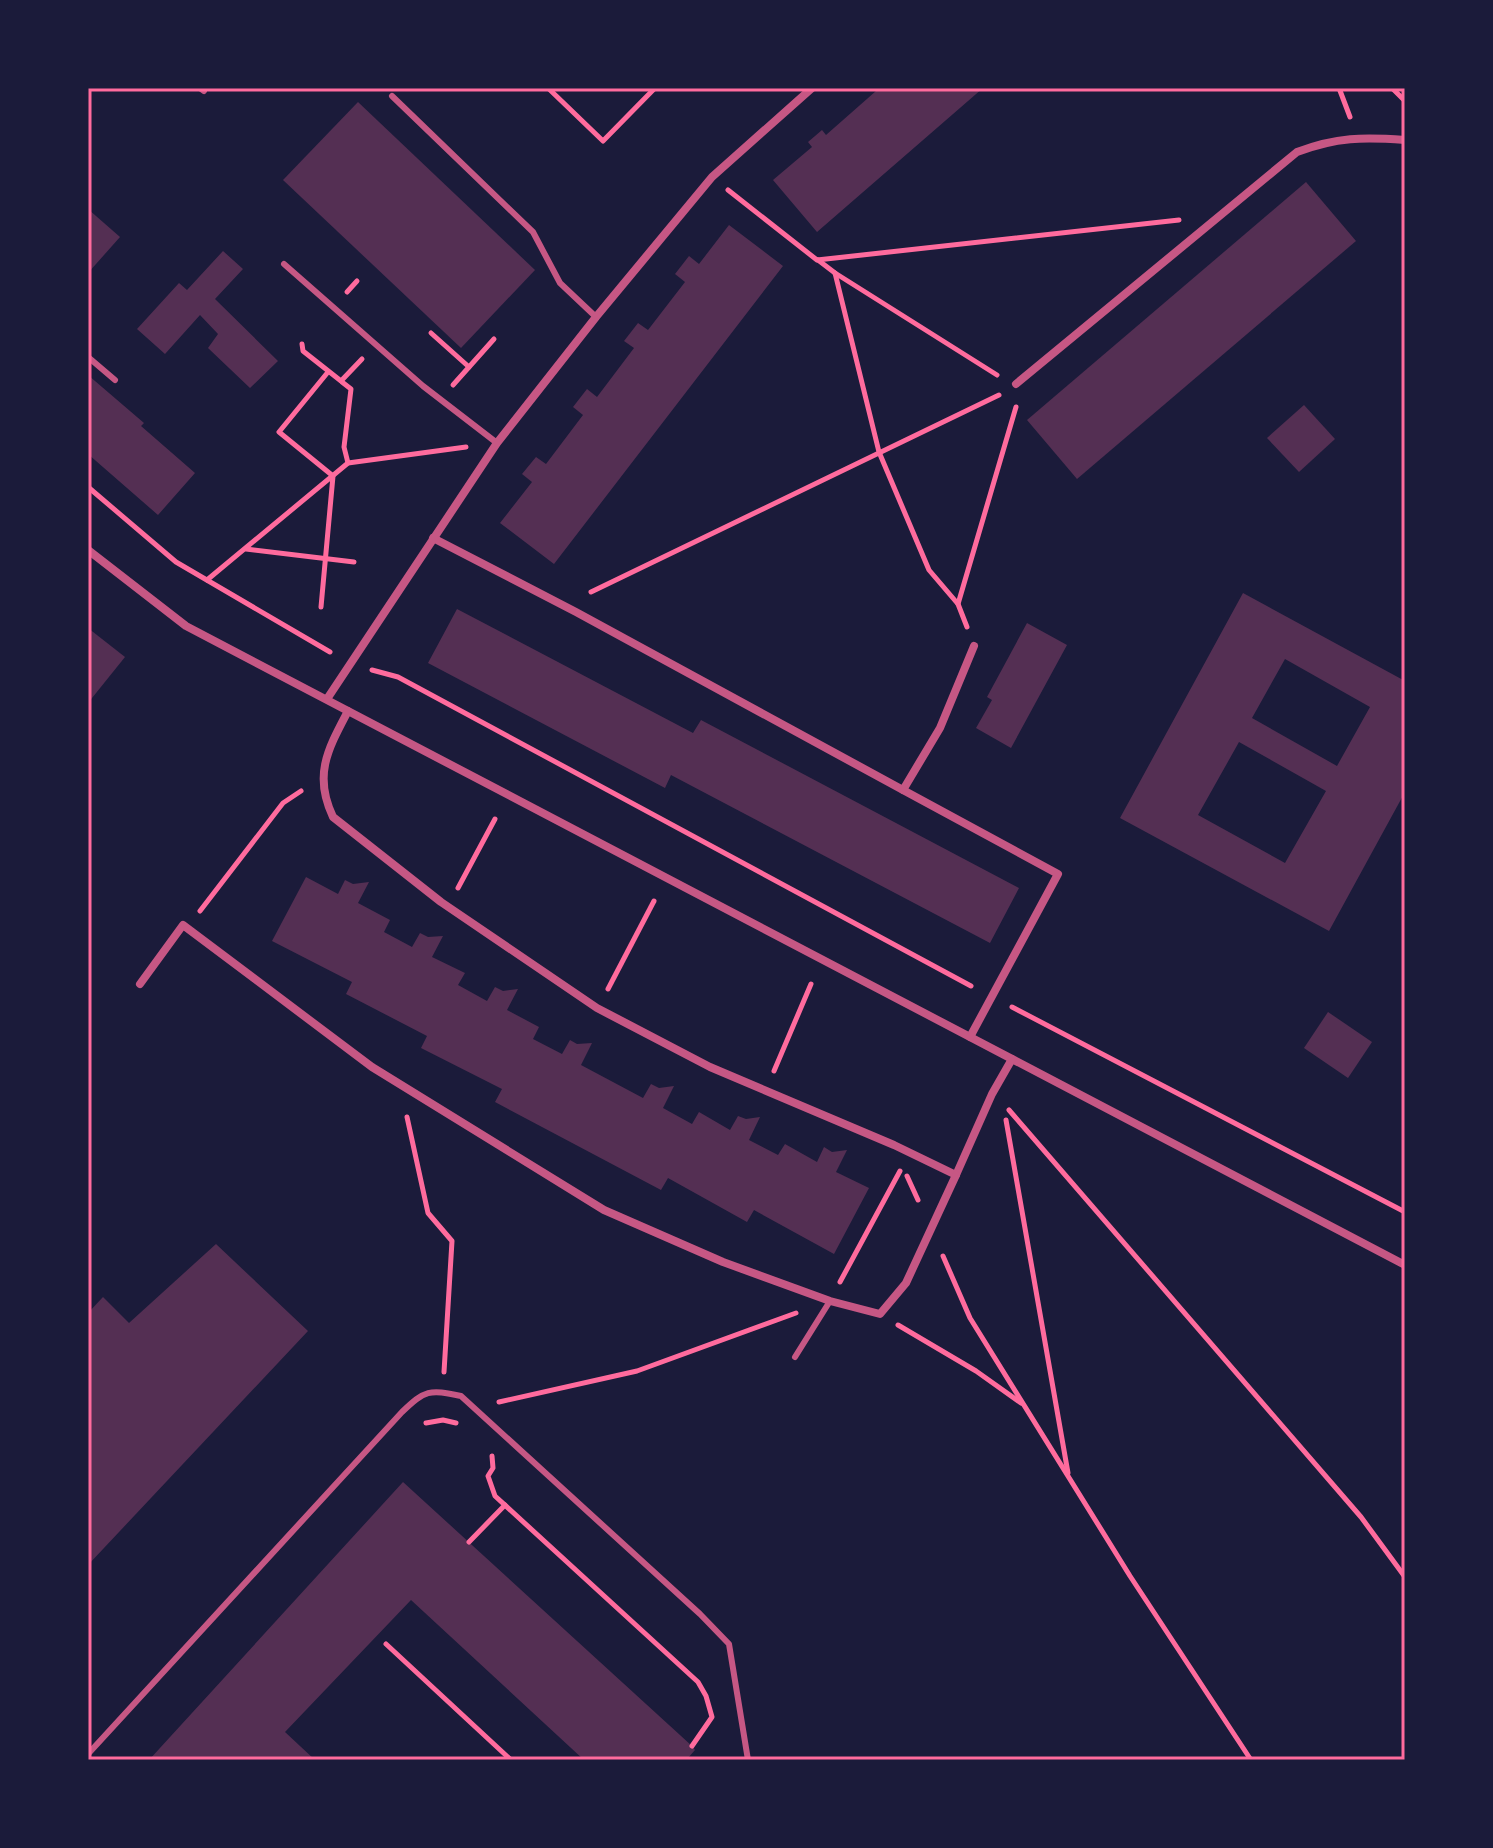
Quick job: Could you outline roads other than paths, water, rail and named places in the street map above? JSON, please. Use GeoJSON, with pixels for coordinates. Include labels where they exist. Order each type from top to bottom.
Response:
{"type":"FeatureCollection","features":[{"type":"Feature","properties":{"kind":"street"},"geometry":{"type":"LineString","coordinates":[[327,699],[497,443],[596,317],[712,177],[812,88]]}},
{"type":"Feature","properties":{"kind":"street"},"geometry":{"type":"LineString","coordinates":[[1013,387],[1297,152],[1324,142],[1358,137],[1405,140]]}},
{"type":"Feature","properties":{"kind":"street"},"geometry":{"type":"LineString","coordinates":[[433,538],[576,612],[1058,874],[970,1037]]}},
{"type":"Feature","properties":{"kind":"street"},"geometry":{"type":"LineString","coordinates":[[89,552],[186,626],[1405,1265]]}},
{"type":"Feature","properties":{"kind":"street"},"geometry":{"type":"LineString","coordinates":[[903,790],[940,728],[974,646]]}},
{"type":"Feature","properties":{"kind":"street"},"geometry":{"type":"LineString","coordinates":[[348,711],[331,742],[322,778],[324,798],[333,817],[448,907],[597,1008],[710,1067],[956,1175]]}},
{"type":"Feature","properties":{"kind":"street"},"geometry":{"type":"LineString","coordinates":[[140,984],[183,925],[372,1067],[604,1210],[723,1262],[830,1301],[880,1314],[906,1283],[992,1094],[1012,1059]]}},
{"type":"Feature","properties":{"kind":"lane"},"geometry":{"type":"LineString","coordinates":[[392,96],[533,232],[560,283],[596,317]]}},
{"type":"Feature","properties":{"kind":"lane"},"geometry":{"type":"LineString","coordinates":[[284,264],[440,399],[497,443]]}},
{"type":"Feature","properties":{"kind":"lane"},"geometry":{"type":"LineString","coordinates":[[88,357],[115,380]]}},
{"type":"Feature","properties":{"kind":"lane"},"geometry":{"type":"LineString","coordinates":[[795,1357],[830,1301]]}},
{"type":"Feature","properties":{"kind":"lane"},"geometry":{"type":"LineString","coordinates":[[88,1754],[402,1412],[421,1394],[444,1392],[461,1396],[474,1407],[689,1603],[729,1644],[748,1760]]}}]}
